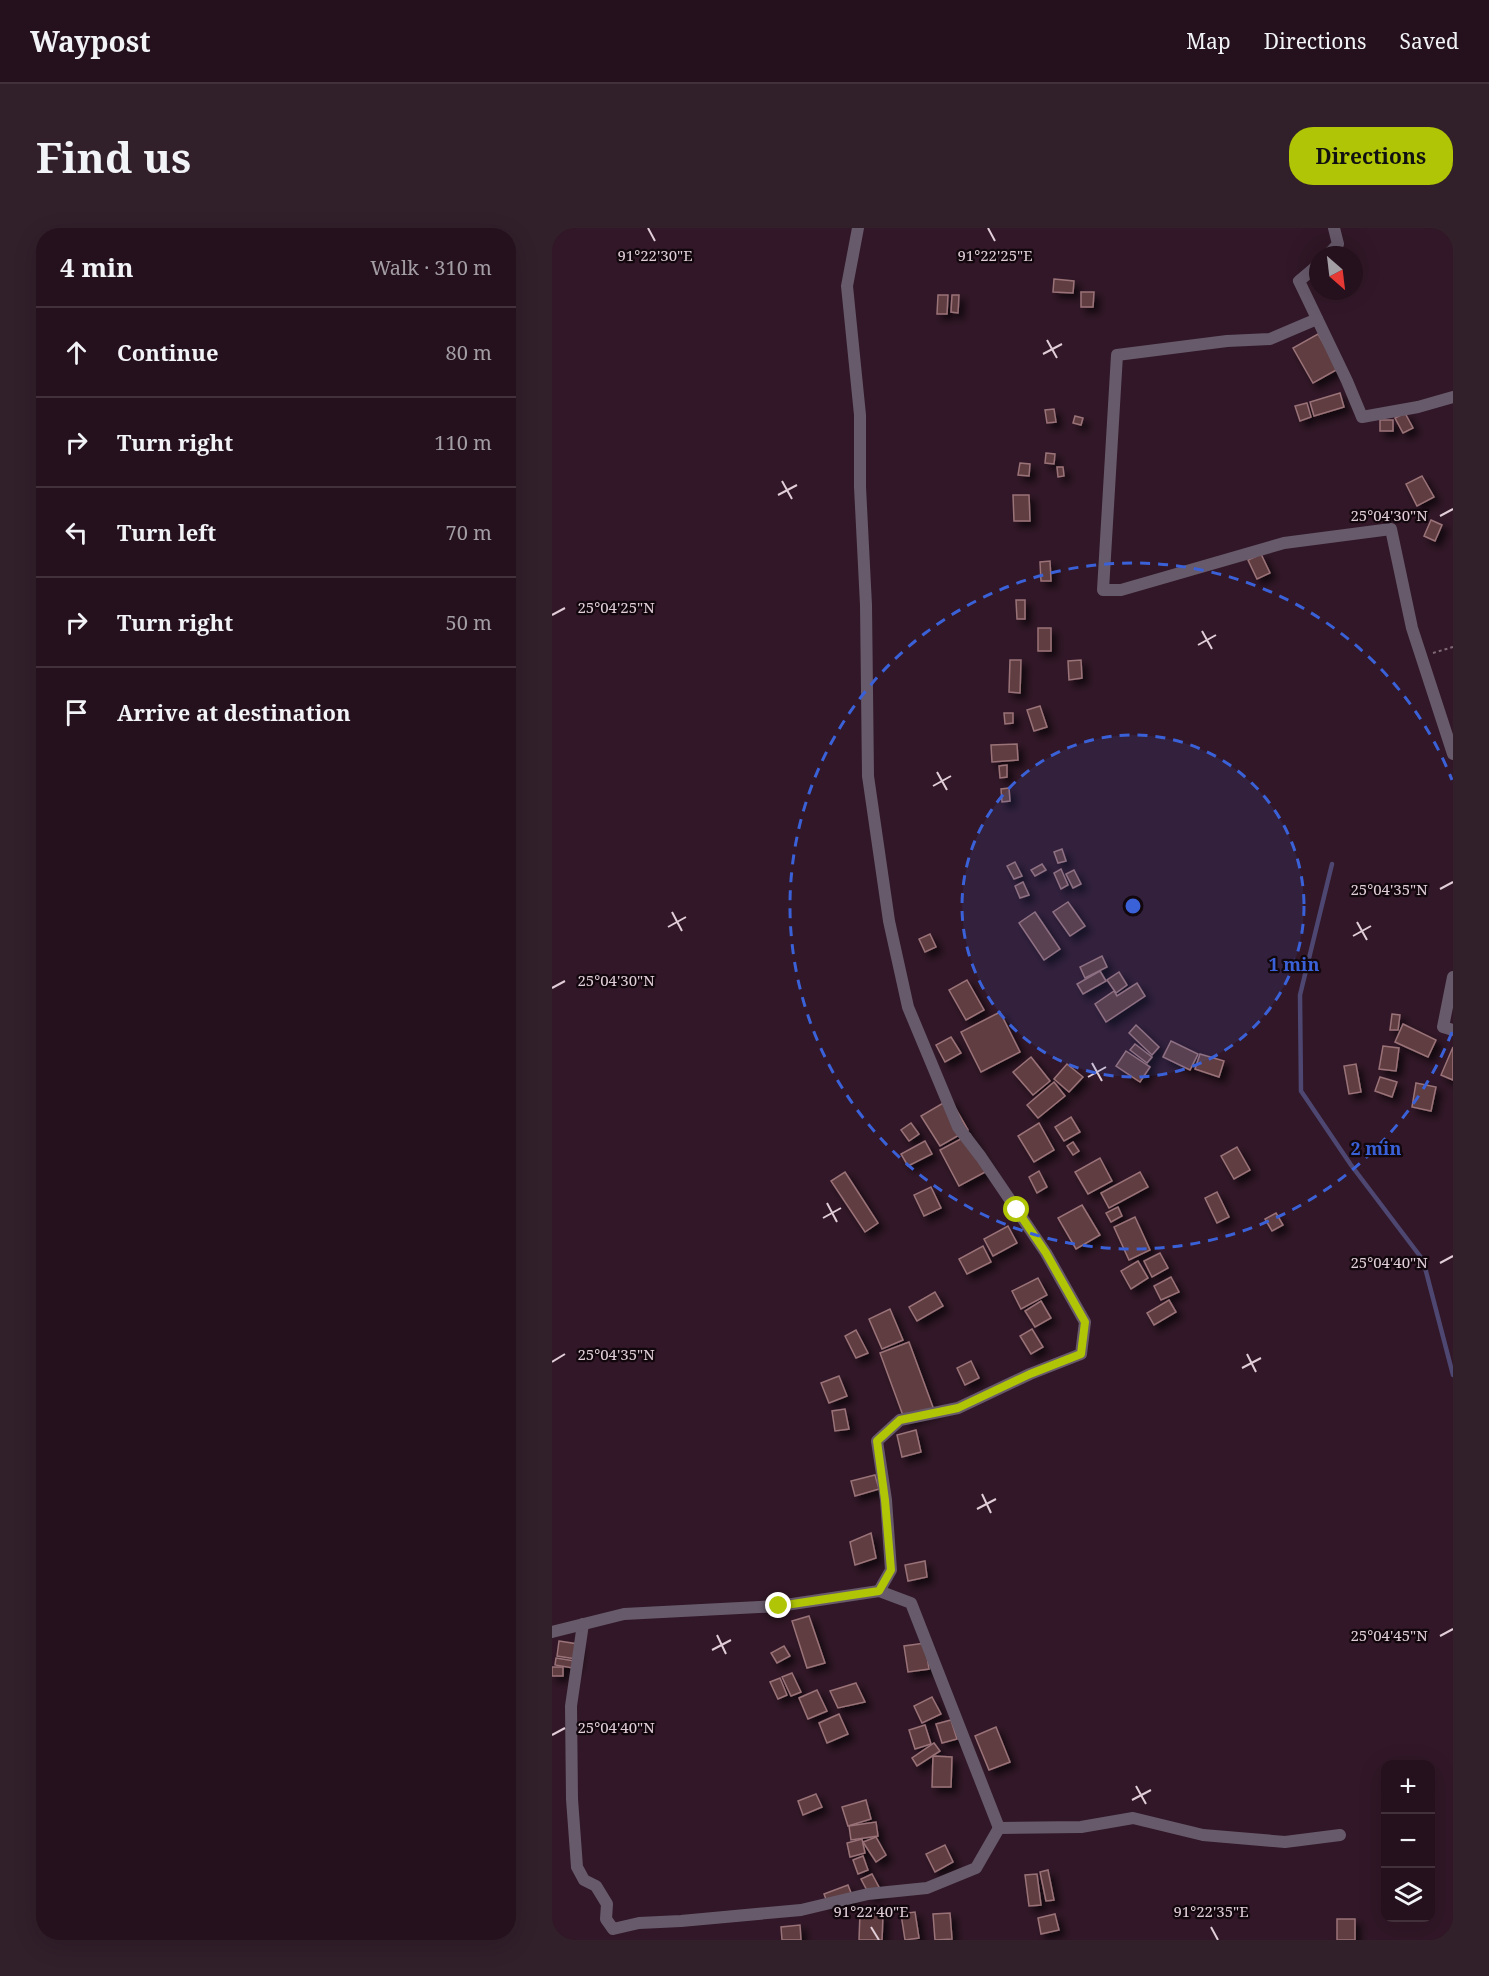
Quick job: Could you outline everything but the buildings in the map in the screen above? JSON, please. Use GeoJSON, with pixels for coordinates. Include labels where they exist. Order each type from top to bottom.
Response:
{"type":"FeatureCollection","features":[{"type":"Feature","properties":{"kind":"street"},"geometry":{"type":"LineString","coordinates":[[858,228],[847,286],[860,415],[868,776],[888,921],[908,1007],[958,1127],[1046,1253],[1085,1322],[1081,1354],[1030,1374],[958,1408],[900,1420],[877,1441],[891,1570],[879,1591]]}},
{"type":"Feature","properties":{"kind":"street"},"geometry":{"type":"LineString","coordinates":[[1334,228],[1338,244],[1336,246]]}},
{"type":"Feature","properties":{"kind":"street"},"geometry":{"type":"LineString","coordinates":[[1309,273],[1299,281],[1362,417],[1453,397]]}},
{"type":"Feature","properties":{"kind":"street"},"geometry":{"type":"LineString","coordinates":[[1317,319],[1270,339],[1227,341],[1117,355],[1103,590],[1121,590],[1284,543],[1390,529],[1412,628],[1453,754]]}},
{"type":"Feature","properties":{"kind":"street"},"geometry":{"type":"LineString","coordinates":[[1453,977],[1443,1027],[1453,1030]]}},
{"type":"Feature","properties":{"kind":"street"},"geometry":{"type":"LineString","coordinates":[[552,1632],[624,1614],[779,1606],[879,1591],[911,1603],[999,1828]]}},
{"type":"Feature","properties":{"kind":"street"},"geometry":{"type":"LineString","coordinates":[[583,1624],[571,1706],[572,1799],[577,1867],[584,1880],[596,1886],[607,1904],[606,1919],[613,1929],[639,1923],[801,1910],[868,1894],[927,1888],[976,1868],[999,1828]]}},
{"type":"Feature","properties":{"kind":"street"},"geometry":{"type":"LineString","coordinates":[[999,1828],[1081,1827],[1133,1818],[1203,1835],[1285,1842],[1340,1835]]}},
{"type":"Feature","properties":{"kind":"path"},"geometry":{"type":"LineString","coordinates":[[1421,656],[1453,647]]}},
{"type":"Feature","properties":{"kind":"waterway"},"geometry":{"type":"LineString","coordinates":[[1332,864],[1300,995],[1301,1091],[1351,1165],[1423,1260],[1453,1375]]}},
{"type":"Feature","properties":{"kind":"route"},"geometry":{"type":"LineString","coordinates":[[779,1606],[879,1591],[891,1570],[877,1441],[900,1420],[958,1408],[1030,1374],[1081,1354],[1085,1322],[1046,1253],[1017,1210]]}}]}
